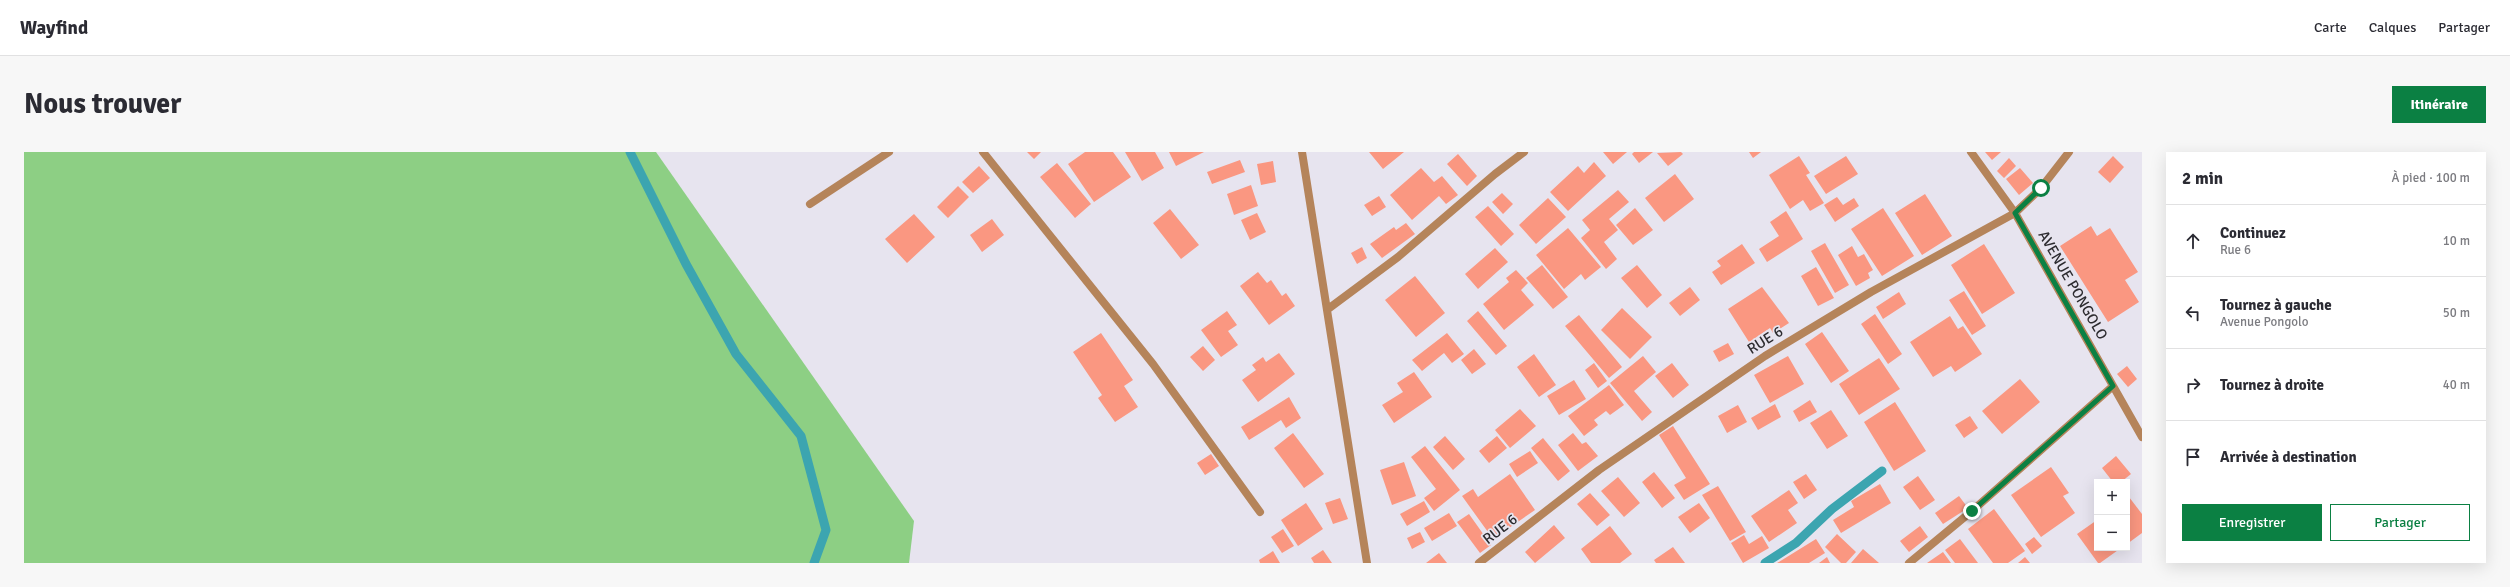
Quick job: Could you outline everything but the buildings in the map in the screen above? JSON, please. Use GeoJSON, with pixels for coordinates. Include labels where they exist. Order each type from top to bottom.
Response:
{"type":"FeatureCollection","features":[{"type":"Feature","properties":{"kind":"street"},"geometry":{"type":"LineString","coordinates":[[810,204],[889,152]]}},
{"type":"Feature","properties":{"kind":"street"},"geometry":{"type":"LineString","coordinates":[[983,152],[1152,364],[1260,512]]}},
{"type":"Feature","properties":{"kind":"street"},"geometry":{"type":"LineString","coordinates":[[1302,152],[1367,563]]}},
{"type":"Feature","properties":{"kind":"street"},"geometry":{"type":"LineString","coordinates":[[1328,309],[1398,257],[1495,174],[1524,152]]}},
{"type":"Feature","properties":{"kind":"street","name":"AVENUE PONGOLO"},"geometry":{"type":"LineString","coordinates":[[1971,152],[2015,213],[2141,433]]}},
{"type":"Feature","properties":{"kind":"street","name":"RUE 6"},"geometry":{"type":"LineString","coordinates":[[1479,563],[1599,470],[1765,356],[1871,292],[2015,213],[2041,188],[2069,152]]}},
{"type":"Feature","properties":{"kind":"street"},"geometry":{"type":"LineString","coordinates":[[1909,563],[1972,511],[2113,386]]}},
{"type":"Feature","properties":{"kind":"green space"},"geometry":{"type":"Polygon","coordinates":[[[24,152],[656,152],[914,521],[909,563],[24,563],[24,152]]]}},
{"type":"Feature","properties":{"kind":"waterway"},"geometry":{"type":"LineString","coordinates":[[630,152],[686,264],[736,354],[801,436],[826,530],[814,563]]}},
{"type":"Feature","properties":{"kind":"waterway"},"geometry":{"type":"LineString","coordinates":[[1765,563],[1796,543],[1832,509],[1882,471]]}},
{"type":"Feature","properties":{"kind":"route"},"geometry":{"type":"LineString","coordinates":[[1972,511],[2113,386],[2015,213],[2041,188]]}}]}
